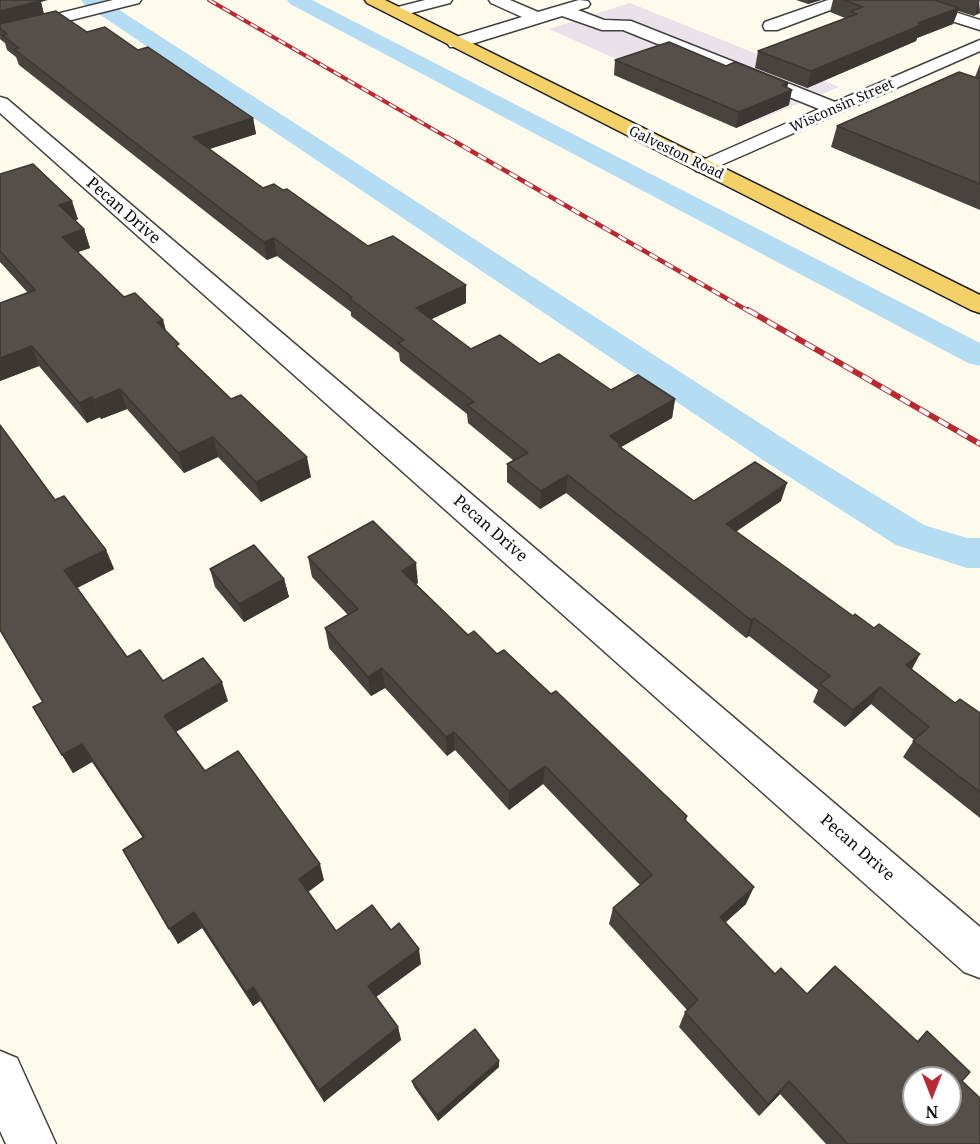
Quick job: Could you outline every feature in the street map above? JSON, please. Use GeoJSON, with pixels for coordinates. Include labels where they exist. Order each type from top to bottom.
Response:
{"type":"FeatureCollection","features":[{"type":"Feature","properties":{"kind":"main road","name":"Galveston Road"},"geometry":{"type":"LineString","coordinates":[[373,0],[980,304]]}},
{"type":"Feature","properties":{"kind":"street"},"geometry":{"type":"LineString","coordinates":[[396,12],[444,0]]}},
{"type":"Feature","properties":{"kind":"street"},"geometry":{"type":"LineString","coordinates":[[497,0],[537,18]]}},
{"type":"Feature","properties":{"kind":"street"},"geometry":{"type":"LineString","coordinates":[[456,43],[596,0]]}},
{"type":"Feature","properties":{"kind":"street"},"geometry":{"type":"LineString","coordinates":[[771,26],[843,0]]}},
{"type":"Feature","properties":{"kind":"street"},"geometry":{"type":"LineString","coordinates":[[901,0],[980,25]]}},
{"type":"Feature","properties":{"kind":"street"},"geometry":{"type":"LineString","coordinates":[[0,33],[129,1]]}},
{"type":"Feature","properties":{"kind":"street"},"geometry":{"type":"LineString","coordinates":[[562,10],[602,25],[625,25],[836,109]]}},
{"type":"Feature","properties":{"kind":"street","name":"Wisconsin Street"},"geometry":{"type":"LineString","coordinates":[[703,167],[980,45]]}},
{"type":"Feature","properties":{"kind":"street"},"geometry":{"type":"LineString","coordinates":[[921,71],[940,79]]}},
{"type":"Feature","properties":{"kind":"street","name":"Pecan Drive"},"geometry":{"type":"LineString","coordinates":[[0,103],[980,956]]}},
{"type":"Feature","properties":{"kind":"street"},"geometry":{"type":"LineString","coordinates":[[0,1075],[31,1144]]}},
{"type":"Feature","properties":{"kind":"shaded area"},"geometry":{"type":"Polygon","coordinates":[[[630,3],[839,87],[756,121],[549,29],[630,3]]]}},
{"type":"Feature","properties":{"kind":"building"},"geometry":{"type":"Polygon","coordinates":[[[0,0],[39,0],[40,1],[0,11],[0,0]]]}},
{"type":"Feature","properties":{"kind":"building"},"geometry":{"type":"Polygon","coordinates":[[[844,0],[934,0],[959,8],[918,23],[921,25],[811,71],[758,51],[857,14],[851,11],[863,7],[844,0]]]}},
{"type":"Feature","properties":{"kind":"building"},"geometry":{"type":"Polygon","coordinates":[[[56,11],[87,32],[105,27],[138,50],[148,47],[253,118],[193,137],[263,188],[274,184],[283,190],[287,189],[368,246],[393,236],[466,285],[416,308],[471,349],[500,335],[540,364],[559,354],[611,390],[638,375],[675,399],[610,436],[621,445],[619,446],[694,501],[755,462],[787,483],[726,524],[853,616],[855,614],[874,628],[879,624],[920,654],[906,665],[955,703],[960,699],[980,713],[980,792],[913,741],[929,727],[880,687],[853,710],[820,684],[830,676],[754,618],[751,620],[568,475],[541,491],[507,464],[528,453],[467,405],[474,402],[398,343],[404,340],[274,238],[264,242],[14,49],[19,48],[2,35],[7,34],[0,28],[0,24],[56,11]]]}},
{"type":"Feature","properties":{"kind":"building"},"geometry":{"type":"Polygon","coordinates":[[[669,42],[726,66],[735,62],[788,83],[782,85],[792,90],[739,112],[615,60],[669,42]]]}},
{"type":"Feature","properties":{"kind":"building"},"geometry":{"type":"Polygon","coordinates":[[[959,72],[980,79],[980,184],[837,126],[959,72]]]}},
{"type":"Feature","properties":{"kind":"building"},"geometry":{"type":"Polygon","coordinates":[[[33,164],[72,201],[59,205],[84,229],[62,237],[124,297],[135,293],[163,320],[157,322],[179,344],[176,346],[231,399],[241,395],[307,457],[256,482],[213,437],[178,453],[120,389],[94,400],[92,397],[79,403],[32,346],[0,358],[0,303],[35,290],[0,251],[0,174],[33,164]]]}},
{"type":"Feature","properties":{"kind":"building"},"geometry":{"type":"Polygon","coordinates":[[[0,425],[55,500],[64,496],[106,550],[64,570],[127,657],[140,650],[163,681],[203,658],[222,682],[164,716],[205,771],[238,751],[320,864],[299,879],[336,931],[372,905],[391,930],[399,923],[419,949],[368,986],[398,1027],[319,1090],[253,987],[246,992],[194,912],[169,929],[123,850],[144,837],[82,744],[62,755],[33,707],[43,702],[0,630],[0,425]]]}},
{"type":"Feature","properties":{"kind":"building"},"geometry":{"type":"Polygon","coordinates":[[[373,521],[416,563],[402,571],[468,635],[474,631],[497,654],[504,650],[551,694],[556,691],[687,816],[684,819],[754,887],[720,917],[775,974],[781,968],[807,994],[835,966],[918,1042],[927,1031],[970,1072],[962,1081],[980,1098],[980,1144],[848,1144],[789,1081],[768,1104],[685,1012],[698,1000],[613,908],[652,875],[545,766],[509,791],[454,732],[446,737],[382,668],[368,677],[325,628],[358,609],[308,557],[373,521]]]}},
{"type":"Feature","properties":{"kind":"building"},"geometry":{"type":"Polygon","coordinates":[[[254,545],[284,579],[239,604],[210,569],[254,545]]]}},
{"type":"Feature","properties":{"kind":"building"},"geometry":{"type":"Polygon","coordinates":[[[475,1029],[499,1061],[437,1115],[412,1081],[475,1029]]]}},
{"type":"Feature","properties":{"kind":"waterway"},"geometry":{"type":"LineString","coordinates":[[91,0],[782,455],[910,535],[967,553],[980,553]]}},
{"type":"Feature","properties":{"kind":"waterway"},"geometry":{"type":"LineString","coordinates":[[297,0],[980,356]]}},
{"type":"Feature","properties":{"kind":"railway"},"geometry":{"type":"LineString","coordinates":[[209,0],[450,139]]}},
{"type":"Feature","properties":{"kind":"railway"},"geometry":{"type":"LineString","coordinates":[[447,137],[750,312]]}},
{"type":"Feature","properties":{"kind":"railway"},"geometry":{"type":"LineString","coordinates":[[748,310],[980,444]]}}]}
